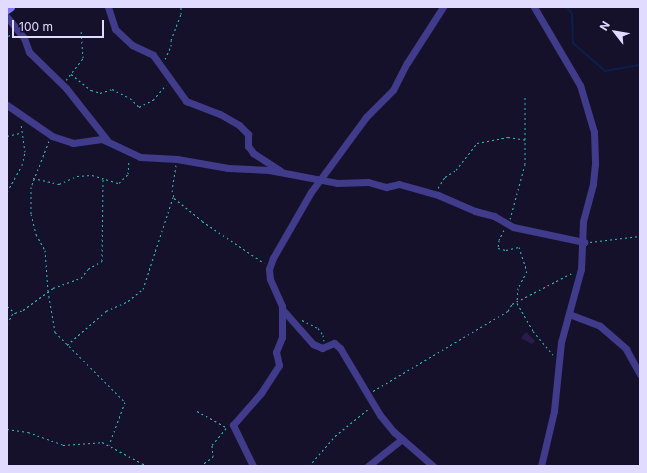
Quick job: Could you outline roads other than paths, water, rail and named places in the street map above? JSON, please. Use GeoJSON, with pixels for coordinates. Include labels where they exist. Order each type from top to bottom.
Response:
{"type":"FeatureCollection","features":[{"type":"Feature","properties":{"kind":"street"},"geometry":{"type":"LineString","coordinates":[[108,7],[115,28],[124,38],[139,49],[150,52],[188,102],[220,114],[239,125],[248,134],[248,146],[253,153],[282,173]]}},
{"type":"Feature","properties":{"kind":"street"},"geometry":{"type":"LineString","coordinates":[[433,466],[402,439],[374,405],[369,393],[340,348],[334,343],[324,348],[317,347],[309,341],[282,309],[270,279],[269,269],[273,258],[319,180],[349,143],[370,113],[393,90],[406,62],[443,7]]}},
{"type":"Feature","properties":{"kind":"street"},"geometry":{"type":"LineString","coordinates":[[534,7],[580,86],[591,122],[595,164],[593,184],[583,222],[584,242],[581,269],[561,342],[553,418],[541,466]]}},
{"type":"Feature","properties":{"kind":"street"},"geometry":{"type":"LineString","coordinates":[[7,17],[24,38],[29,52],[61,83],[106,140],[140,157],[177,159],[222,167],[282,173],[337,183],[368,182],[386,187],[398,184],[432,194],[494,216],[507,224],[525,230],[584,242]]}},
{"type":"Feature","properties":{"kind":"street"},"geometry":{"type":"LineString","coordinates":[[7,105],[52,136],[73,143],[106,140]]}},
{"type":"Feature","properties":{"kind":"street"},"geometry":{"type":"LineString","coordinates":[[253,466],[230,426],[261,393],[278,367],[276,352],[282,337],[282,309]]}},
{"type":"Feature","properties":{"kind":"street"},"geometry":{"type":"LineString","coordinates":[[569,314],[600,326],[626,349],[640,374]]}},
{"type":"Feature","properties":{"kind":"street"},"geometry":{"type":"LineString","coordinates":[[368,466],[402,439]]}},
{"type":"Feature","properties":{"kind":"waterway"},"geometry":{"type":"LineString","coordinates":[[567,7],[572,14],[573,43],[605,71],[640,65]]}}]}
